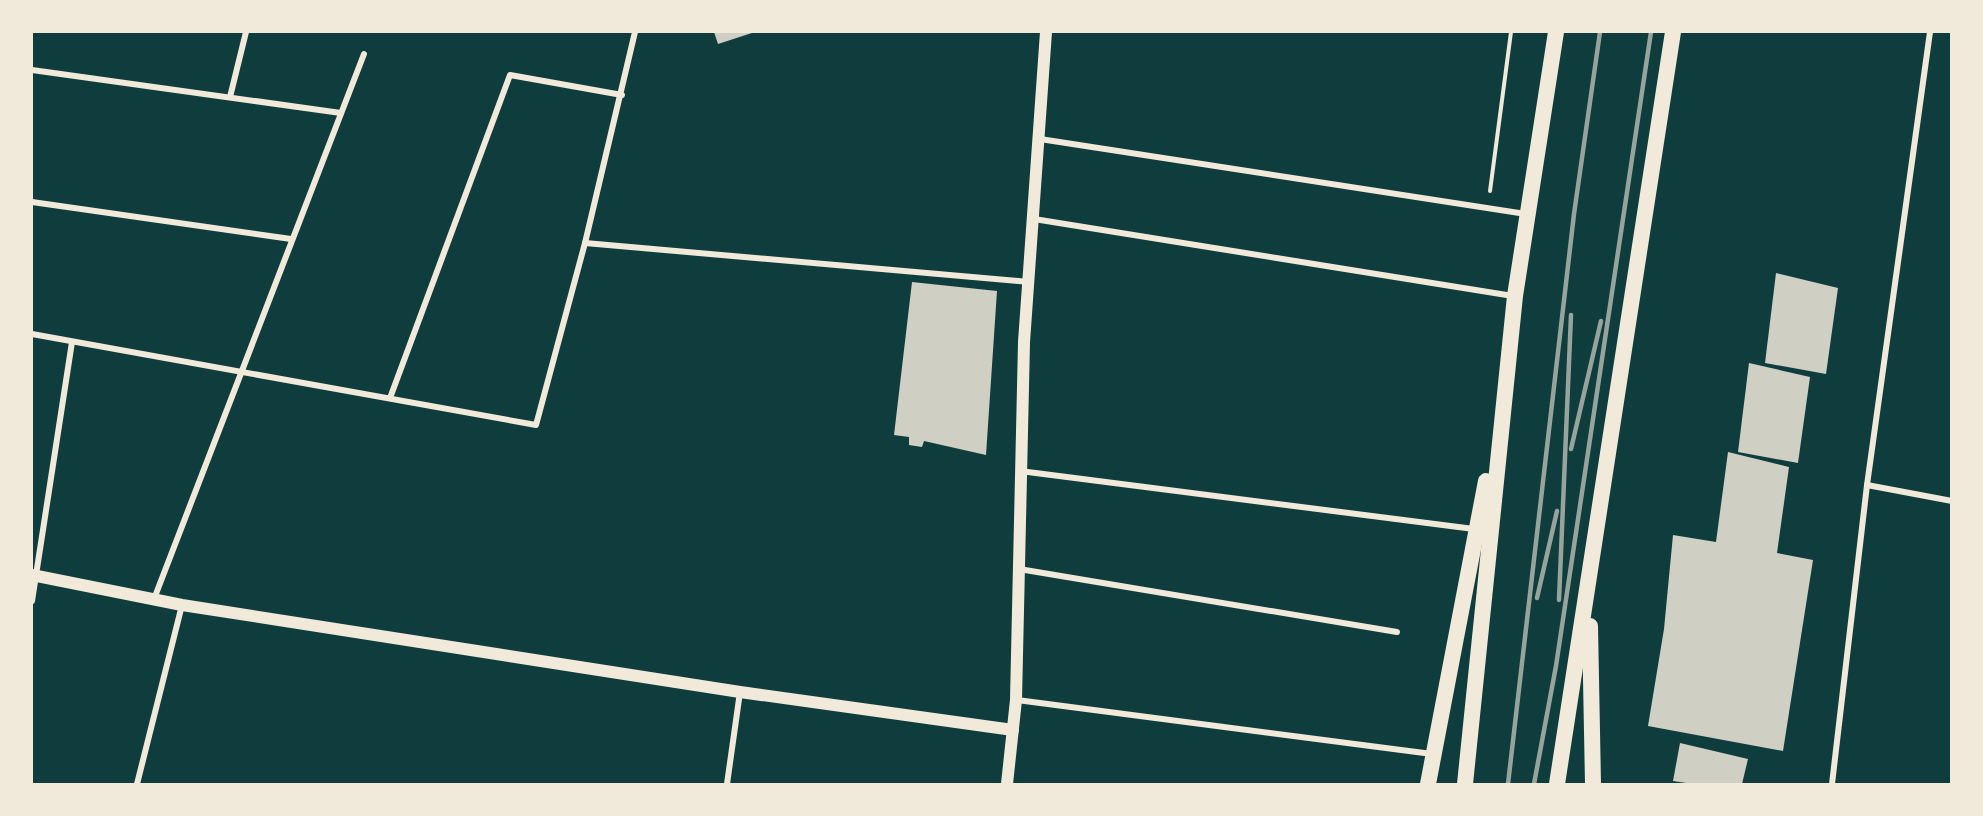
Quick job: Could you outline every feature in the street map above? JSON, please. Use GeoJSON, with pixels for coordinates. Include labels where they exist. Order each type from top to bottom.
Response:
{"type":"FeatureCollection","features":[{"type":"Feature","properties":{"kind":"highway"},"geometry":{"type":"LineString","coordinates":[[1428,784],[1478,530],[1556,32]]}},
{"type":"Feature","properties":{"kind":"highway"},"geometry":{"type":"LineString","coordinates":[[1557,784],[1673,32]]}},
{"type":"Feature","properties":{"kind":"highway"},"geometry":{"type":"LineString","coordinates":[[1465,784],[1515,296]]}},
{"type":"Feature","properties":{"kind":"highway"},"geometry":{"type":"LineString","coordinates":[[1588,582],[1593,784]]}},
{"type":"Feature","properties":{"kind":"main road"},"geometry":{"type":"LineString","coordinates":[[1007,784],[1016,700],[1020,471],[1029,282],[1046,32]]}},
{"type":"Feature","properties":{"kind":"main road"},"geometry":{"type":"LineString","coordinates":[[34,576],[182,605],[740,692],[1013,730]]}},
{"type":"Feature","properties":{"kind":"street"},"geometry":{"type":"LineString","coordinates":[[230,97],[246,32]]}},
{"type":"Feature","properties":{"kind":"street"},"geometry":{"type":"LineString","coordinates":[[32,334],[536,425],[585,243],[635,32]]}},
{"type":"Feature","properties":{"kind":"street"},"geometry":{"type":"LineString","coordinates":[[1832,784],[1867,485],[1930,32]]}},
{"type":"Feature","properties":{"kind":"street"},"geometry":{"type":"LineString","coordinates":[[153,599],[364,54]]}},
{"type":"Feature","properties":{"kind":"street"},"geometry":{"type":"LineString","coordinates":[[32,70],[341,113]]}},
{"type":"Feature","properties":{"kind":"street"},"geometry":{"type":"LineString","coordinates":[[390,398],[510,75],[621,95]]}},
{"type":"Feature","properties":{"kind":"street"},"geometry":{"type":"LineString","coordinates":[[1040,138],[1528,214]]}},
{"type":"Feature","properties":{"kind":"street"},"geometry":{"type":"LineString","coordinates":[[32,202],[291,239]]}},
{"type":"Feature","properties":{"kind":"street"},"geometry":{"type":"LineString","coordinates":[[1034,219],[1515,296]]}},
{"type":"Feature","properties":{"kind":"street"},"geometry":{"type":"LineString","coordinates":[[585,243],[1029,282]]}},
{"type":"Feature","properties":{"kind":"street"},"geometry":{"type":"LineString","coordinates":[[32,601],[34,576],[72,342]]}},
{"type":"Feature","properties":{"kind":"street"},"geometry":{"type":"LineString","coordinates":[[1020,471],[1478,530]]}},
{"type":"Feature","properties":{"kind":"street"},"geometry":{"type":"LineString","coordinates":[[1867,485],[1952,501]]}},
{"type":"Feature","properties":{"kind":"street"},"geometry":{"type":"LineString","coordinates":[[1018,569],[1397,632]]}},
{"type":"Feature","properties":{"kind":"street"},"geometry":{"type":"LineString","coordinates":[[137,784],[182,605]]}},
{"type":"Feature","properties":{"kind":"street"},"geometry":{"type":"LineString","coordinates":[[727,784],[740,692]]}},
{"type":"Feature","properties":{"kind":"street"},"geometry":{"type":"LineString","coordinates":[[1016,700],[1433,754]]}},
{"type":"Feature","properties":{"kind":"path"},"geometry":{"type":"LineString","coordinates":[[1487,208],[1511,32]]}},
{"type":"Feature","properties":{"kind":"building"},"geometry":{"type":"Polygon","coordinates":[[[714,32],[755,32],[718,44],[714,32]]]}},
{"type":"Feature","properties":{"kind":"building"},"geometry":{"type":"Polygon","coordinates":[[[1776,273],[1838,288],[1826,374],[1765,363],[1776,273]]]}},
{"type":"Feature","properties":{"kind":"building"},"geometry":{"type":"Polygon","coordinates":[[[912,282],[997,291],[986,455],[924,441],[922,447],[909,445],[909,437],[894,435],[912,282]]]}},
{"type":"Feature","properties":{"kind":"building"},"geometry":{"type":"Polygon","coordinates":[[[1749,363],[1810,377],[1798,463],[1738,452],[1749,363]]]}},
{"type":"Feature","properties":{"kind":"building"},"geometry":{"type":"Polygon","coordinates":[[[1728,452],[1789,467],[1777,553],[1813,560],[1783,751],[1648,726],[1664,629],[1673,535],[1716,542],[1728,452]]]}},
{"type":"Feature","properties":{"kind":"building"},"geometry":{"type":"Polygon","coordinates":[[[1680,743],[1748,759],[1742,784],[1693,784],[1673,781],[1680,743]]]}},
{"type":"Feature","properties":{"kind":"railway"},"geometry":{"type":"LineString","coordinates":[[1508,784],[1574,214],[1600,32]]}},
{"type":"Feature","properties":{"kind":"railway"},"geometry":{"type":"LineString","coordinates":[[1534,784],[1556,666],[1651,32]]}},
{"type":"Feature","properties":{"kind":"railway"},"geometry":{"type":"LineString","coordinates":[[1559,600],[1571,315]]}},
{"type":"Feature","properties":{"kind":"railway"},"geometry":{"type":"LineString","coordinates":[[1571,449],[1601,321]]}},
{"type":"Feature","properties":{"kind":"railway"},"geometry":{"type":"LineString","coordinates":[[1537,598],[1557,511]]}}]}
